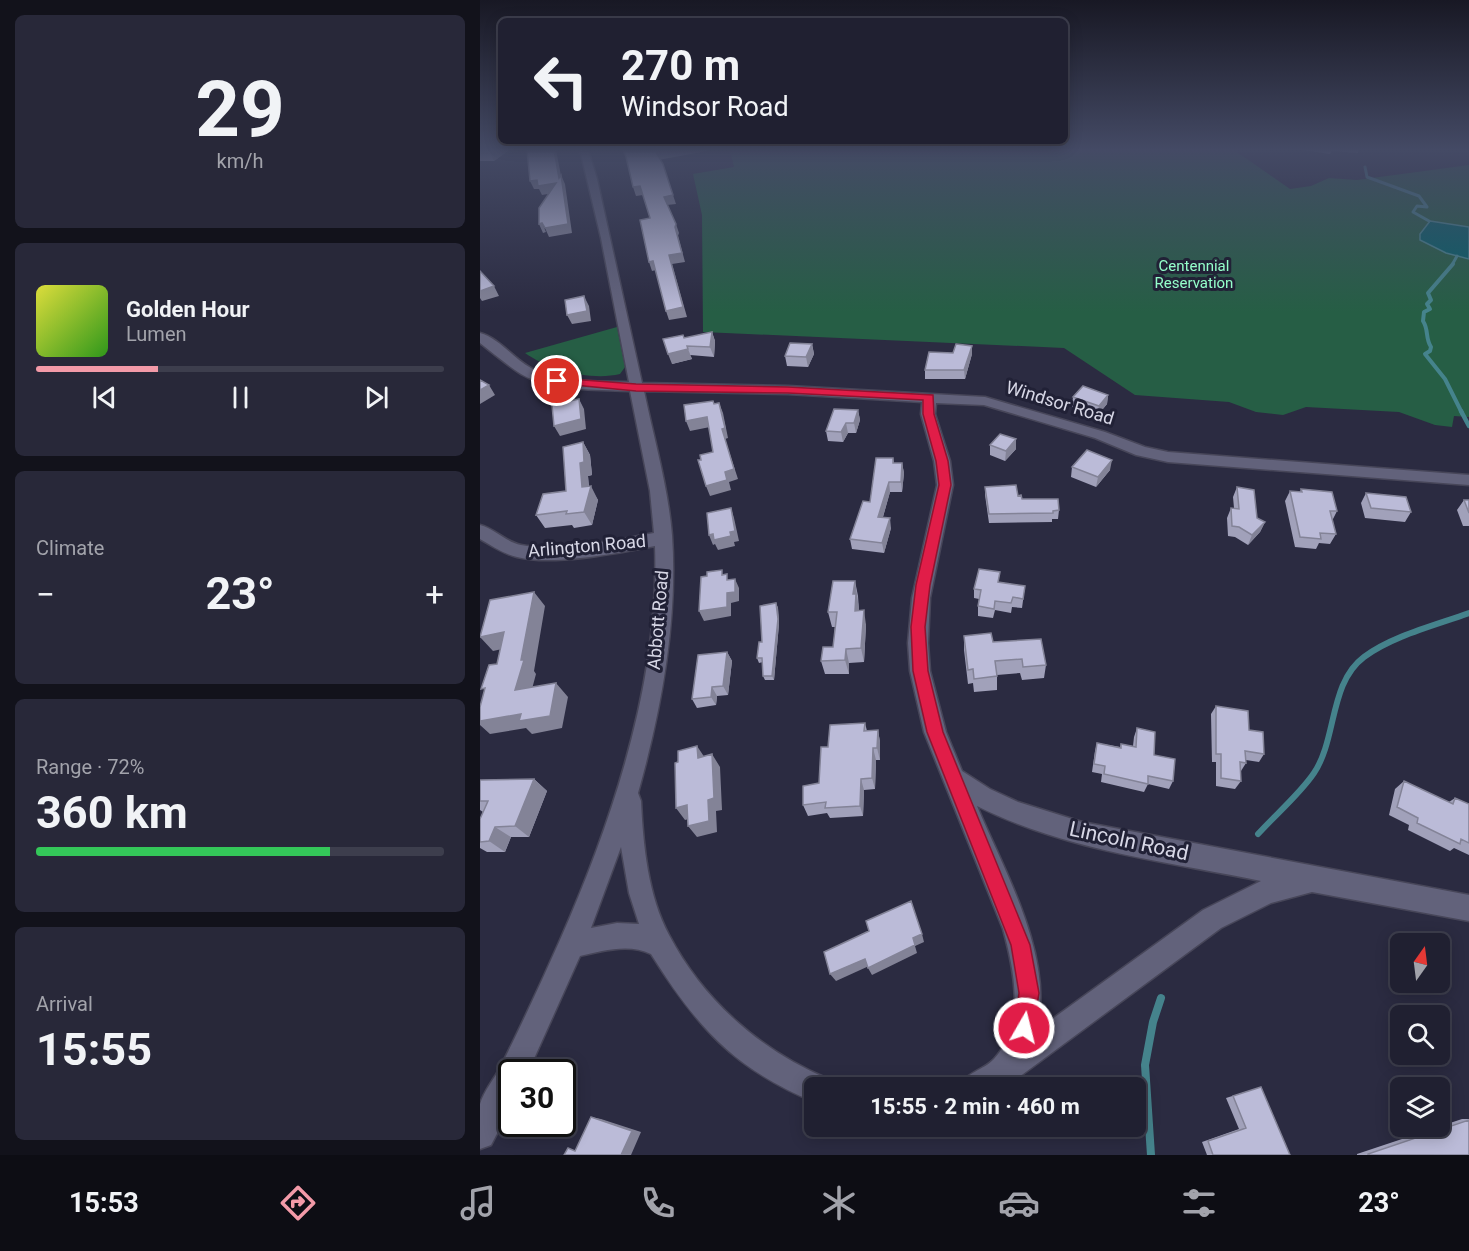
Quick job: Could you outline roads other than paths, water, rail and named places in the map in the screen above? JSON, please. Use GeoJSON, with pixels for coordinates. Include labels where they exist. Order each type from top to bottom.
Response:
{"type":"FeatureCollection","features":[{"type":"Feature","properties":{"kind":"street","name":"Abbott Road"},"geometry":{"type":"LineString","coordinates":[[519,1059],[572,945],[608,854],[632,774],[654,677],[662,608],[663,538],[656,478],[618,292],[597,204]]}},
{"type":"Feature","properties":{"kind":"street","name":"Windsor Road"},"geometry":{"type":"LineString","coordinates":[[480,337],[515,365],[544,378],[568,383],[636,387],[788,390],[929,397],[995,403],[1100,435],[1141,451],[1168,457],[1469,480]]}},
{"type":"Feature","properties":{"kind":"street"},"geometry":{"type":"LineString","coordinates":[[929,397],[928,414],[942,461],[945,485],[923,585],[918,627],[919,658],[928,708],[953,777],[1016,929],[1028,976],[1028,1010],[1024,1028],[1012,1059],[1000,1074]]}},
{"type":"Feature","properties":{"kind":"street","name":"Arlington Road"},"geometry":{"type":"LineString","coordinates":[[480,531],[517,551],[534,553],[632,544],[663,538]]}},
{"type":"Feature","properties":{"kind":"street"},"geometry":{"type":"LineString","coordinates":[[632,774],[630,812],[639,877],[648,916],[660,945],[702,1006],[733,1036],[768,1064],[804,1083]]}},
{"type":"Feature","properties":{"kind":"street","name":"Lincoln Road"},"geometry":{"type":"LineString","coordinates":[[953,777],[965,787],[998,806],[1061,827],[1116,841],[1469,908]]}},
{"type":"Feature","properties":{"kind":"street","name":"Lincoln Road"},"geometry":{"type":"LineString","coordinates":[[994,1077],[1212,919],[1268,891],[1314,880]]}},
{"type":"Feature","properties":{"kind":"street"},"geometry":{"type":"LineString","coordinates":[[572,945],[628,935],[650,938],[660,945]]}},
{"type":"Feature","properties":{"kind":"street","name":"Abbott Road"},"geometry":{"type":"LineString","coordinates":[[480,1134],[498,1100]]}},
{"type":"Feature","properties":{"kind":"waterway"},"geometry":{"type":"LineString","coordinates":[[1425,204],[1427,207],[1417,206],[1413,212],[1429,221]]}},
{"type":"Feature","properties":{"kind":"waterway"},"geometry":{"type":"LineString","coordinates":[[1452,265],[1457,256]]}},
{"type":"Feature","properties":{"kind":"waterway"},"geometry":{"type":"LineString","coordinates":[[1453,264],[1428,293],[1431,300],[1427,304],[1430,309],[1424,312],[1423,321],[1431,347],[1430,351],[1425,354],[1445,379],[1461,411]]}},
{"type":"Feature","properties":{"kind":"waterway"},"geometry":{"type":"LineString","coordinates":[[1461,411],[1469,426]]}},
{"type":"Feature","properties":{"kind":"waterway"},"geometry":{"type":"LineString","coordinates":[[1258,834],[1314,773],[1327,744],[1339,696],[1353,668],[1364,657],[1388,643],[1469,613]]}},
{"type":"Feature","properties":{"kind":"waterway"},"geometry":{"type":"LineString","coordinates":[[1151,1155],[1145,1065],[1153,1022],[1161,998]]}},
{"type":"Feature","properties":{"kind":"park label","name":"Centennial Reservation"},"geometry":{"type":"Point","coordinates":[1194,274]}}]}
